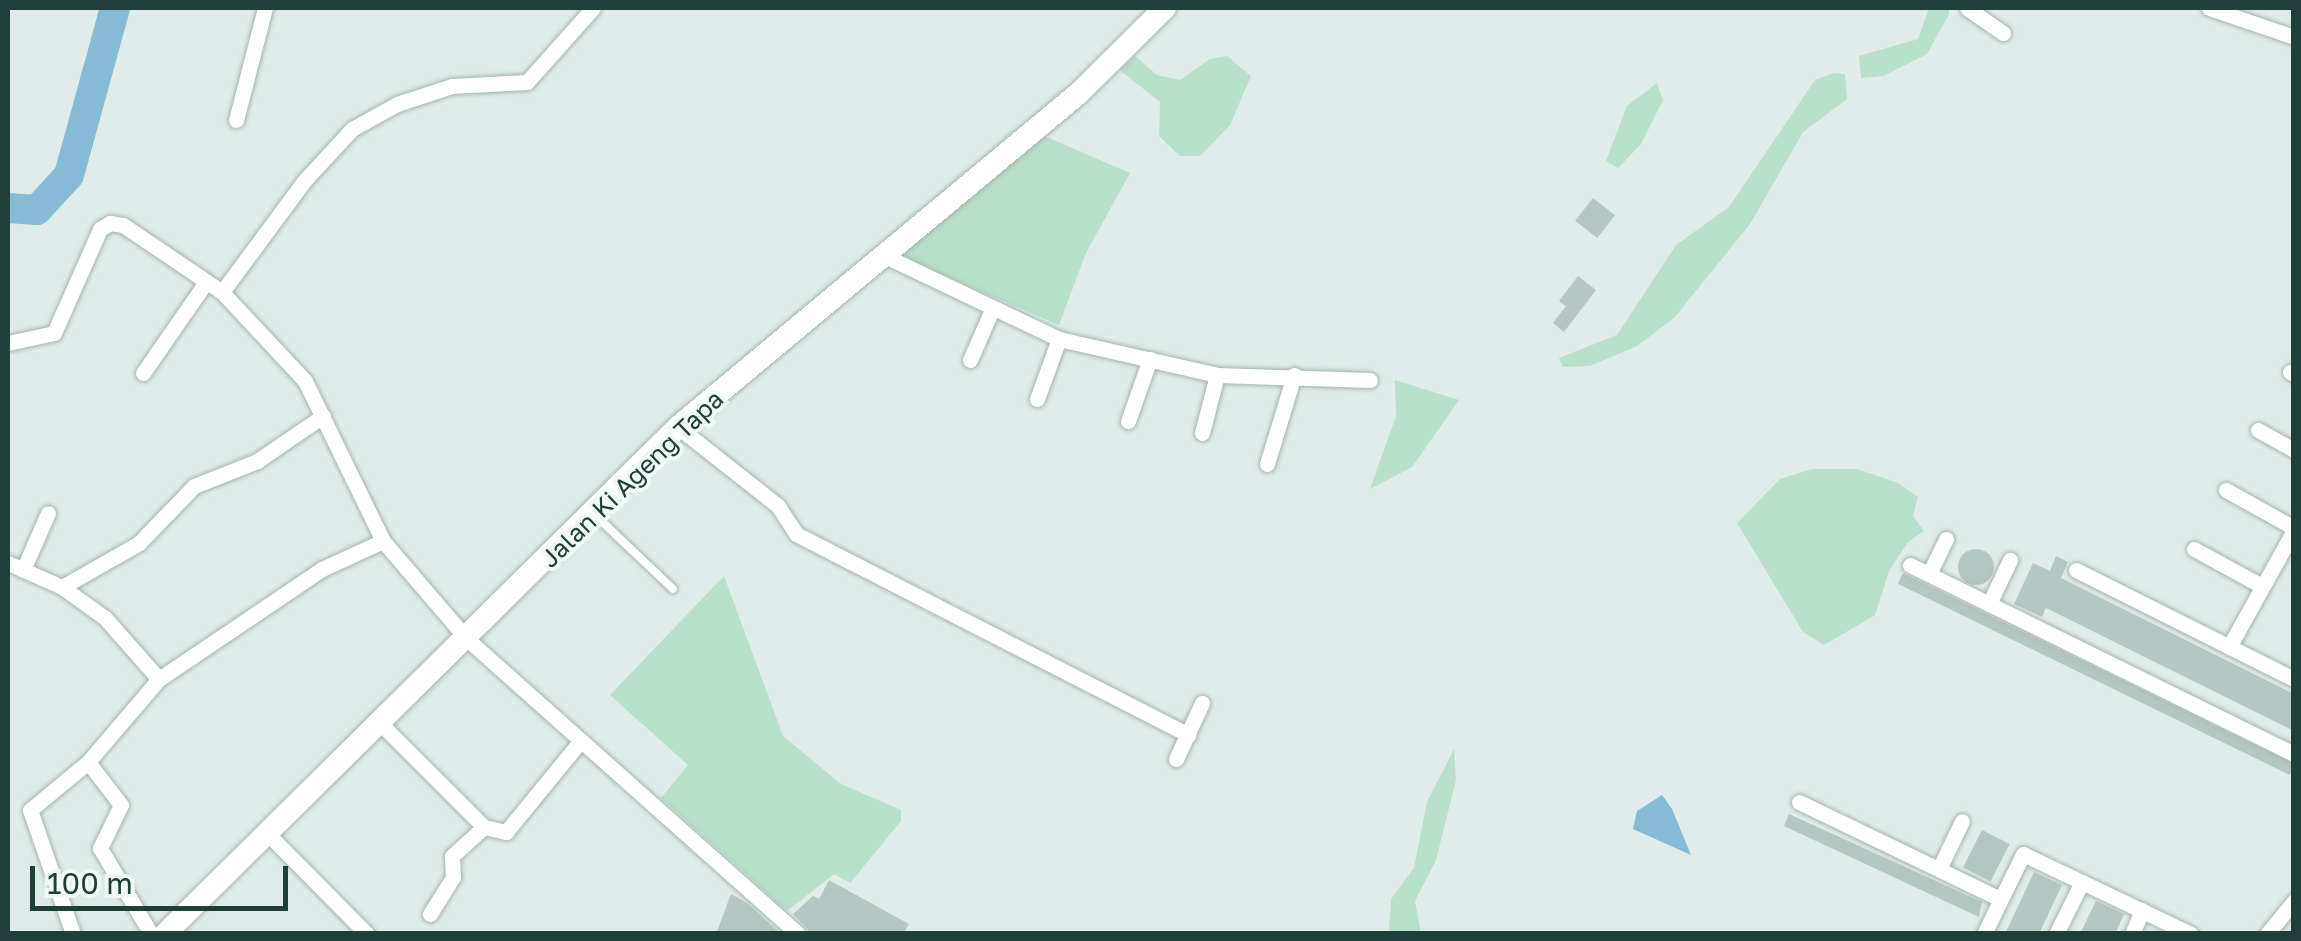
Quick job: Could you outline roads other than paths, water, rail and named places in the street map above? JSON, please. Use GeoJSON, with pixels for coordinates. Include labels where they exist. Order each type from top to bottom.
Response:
{"type":"FeatureCollection","features":[{"type":"Feature","properties":{"kind":"street"},"geometry":{"type":"LineString","coordinates":[[236,120],[264,8]]}},
{"type":"Feature","properties":{"kind":"street"},"geometry":{"type":"LineString","coordinates":[[222,292],[304,180],[352,130],[397,104],[452,86],[527,82],[593,8]]}},
{"type":"Feature","properties":{"kind":"street","name":"Jalan Ki Ageng Tapa"},"geometry":{"type":"LineString","coordinates":[[165,934],[379,722],[596,516],[678,427],[1079,93],[1165,8]]}},
{"type":"Feature","properties":{"kind":"street"},"geometry":{"type":"LineString","coordinates":[[1967,8],[2004,32]]}},
{"type":"Feature","properties":{"kind":"street"},"geometry":{"type":"LineString","coordinates":[[2209,8],[2294,36]]}},
{"type":"Feature","properties":{"kind":"street"},"geometry":{"type":"LineString","coordinates":[[8,343],[54,332],[100,229],[110,223],[123,225],[222,292],[279,349],[324,416],[382,540],[466,639],[578,744],[798,934]]}},
{"type":"Feature","properties":{"kind":"street"},"geometry":{"type":"LineString","coordinates":[[885,256],[991,312],[1059,339],[1217,375],[1294,374],[1370,380]]}},
{"type":"Feature","properties":{"kind":"street"},"geometry":{"type":"LineString","coordinates":[[144,373],[206,282]]}},
{"type":"Feature","properties":{"kind":"street"},"geometry":{"type":"LineString","coordinates":[[970,360],[991,312]]}},
{"type":"Feature","properties":{"kind":"street"},"geometry":{"type":"LineString","coordinates":[[1037,398],[1059,339]]}},
{"type":"Feature","properties":{"kind":"street"},"geometry":{"type":"LineString","coordinates":[[1128,422],[1150,360]]}},
{"type":"Feature","properties":{"kind":"street"},"geometry":{"type":"LineString","coordinates":[[1267,464],[1294,374]]}},
{"type":"Feature","properties":{"kind":"street"},"geometry":{"type":"LineString","coordinates":[[1202,433],[1217,375]]}},
{"type":"Feature","properties":{"kind":"street"},"geometry":{"type":"LineString","coordinates":[[62,587],[139,543],[194,486],[257,461],[324,416]]}},
{"type":"Feature","properties":{"kind":"street"},"geometry":{"type":"LineString","coordinates":[[678,427],[778,506],[796,534],[1188,736]]}},
{"type":"Feature","properties":{"kind":"street"},"geometry":{"type":"LineString","coordinates":[[2258,430],[2294,450]]}},
{"type":"Feature","properties":{"kind":"street"},"geometry":{"type":"LineString","coordinates":[[2226,490],[2294,529],[2230,646]]}},
{"type":"Feature","properties":{"kind":"street"},"geometry":{"type":"LineString","coordinates":[[48,512],[15,567],[62,587],[105,618],[159,680]]}},
{"type":"Feature","properties":{"kind":"street"},"geometry":{"type":"LineString","coordinates":[[72,934],[30,810],[88,762],[159,680],[322,569],[382,540]]}},
{"type":"Feature","properties":{"kind":"street"},"geometry":{"type":"LineString","coordinates":[[1928,574],[1946,540]]}},
{"type":"Feature","properties":{"kind":"street"},"geometry":{"type":"LineString","coordinates":[[2194,549],[2262,586]]}},
{"type":"Feature","properties":{"kind":"street"},"geometry":{"type":"LineString","coordinates":[[1989,604],[2010,560]]}},
{"type":"Feature","properties":{"kind":"street"},"geometry":{"type":"LineString","coordinates":[[1910,565],[2294,754]]}},
{"type":"Feature","properties":{"kind":"street"},"geometry":{"type":"LineString","coordinates":[[2076,570],[2294,679]]}},
{"type":"Feature","properties":{"kind":"street"},"geometry":{"type":"LineString","coordinates":[[1176,759],[1202,703]]}},
{"type":"Feature","properties":{"kind":"street"},"geometry":{"type":"LineString","coordinates":[[379,722],[484,827],[506,832],[578,744]]}},
{"type":"Feature","properties":{"kind":"street"},"geometry":{"type":"LineString","coordinates":[[88,762],[121,805],[100,848],[151,934]]}},
{"type":"Feature","properties":{"kind":"street"},"geometry":{"type":"LineString","coordinates":[[1799,802],[2000,899]]}},
{"type":"Feature","properties":{"kind":"street"},"geometry":{"type":"LineString","coordinates":[[1939,870],[1962,822]]}},
{"type":"Feature","properties":{"kind":"street"},"geometry":{"type":"LineString","coordinates":[[430,914],[453,877],[452,856],[484,827]]}},
{"type":"Feature","properties":{"kind":"street"},"geometry":{"type":"LineString","coordinates":[[266,832],[367,934]]}},
{"type":"Feature","properties":{"kind":"street"},"geometry":{"type":"LineString","coordinates":[[1984,934],[2022,854],[2191,934]]}},
{"type":"Feature","properties":{"kind":"street"},"geometry":{"type":"LineString","coordinates":[[2056,934],[2082,882]]}},
{"type":"Feature","properties":{"kind":"street"},"geometry":{"type":"LineString","coordinates":[[2266,934],[2294,902]]}},
{"type":"Feature","properties":{"kind":"street"},"geometry":{"type":"LineString","coordinates":[[2132,934],[2142,910]]}},
{"type":"Feature","properties":{"kind":"lane"},"geometry":{"type":"LineString","coordinates":[[596,516],[673,590]]}},
{"type":"Feature","properties":{"kind":"water"},"geometry":{"type":"Polygon","coordinates":[[[1662,795],[1691,855],[1633,829],[1637,811],[1662,795]]]}},
{"type":"Feature","properties":{"kind":"waterway"},"geometry":{"type":"LineString","coordinates":[[8,208],[37,210],[69,175],[115,8]]}}]}
